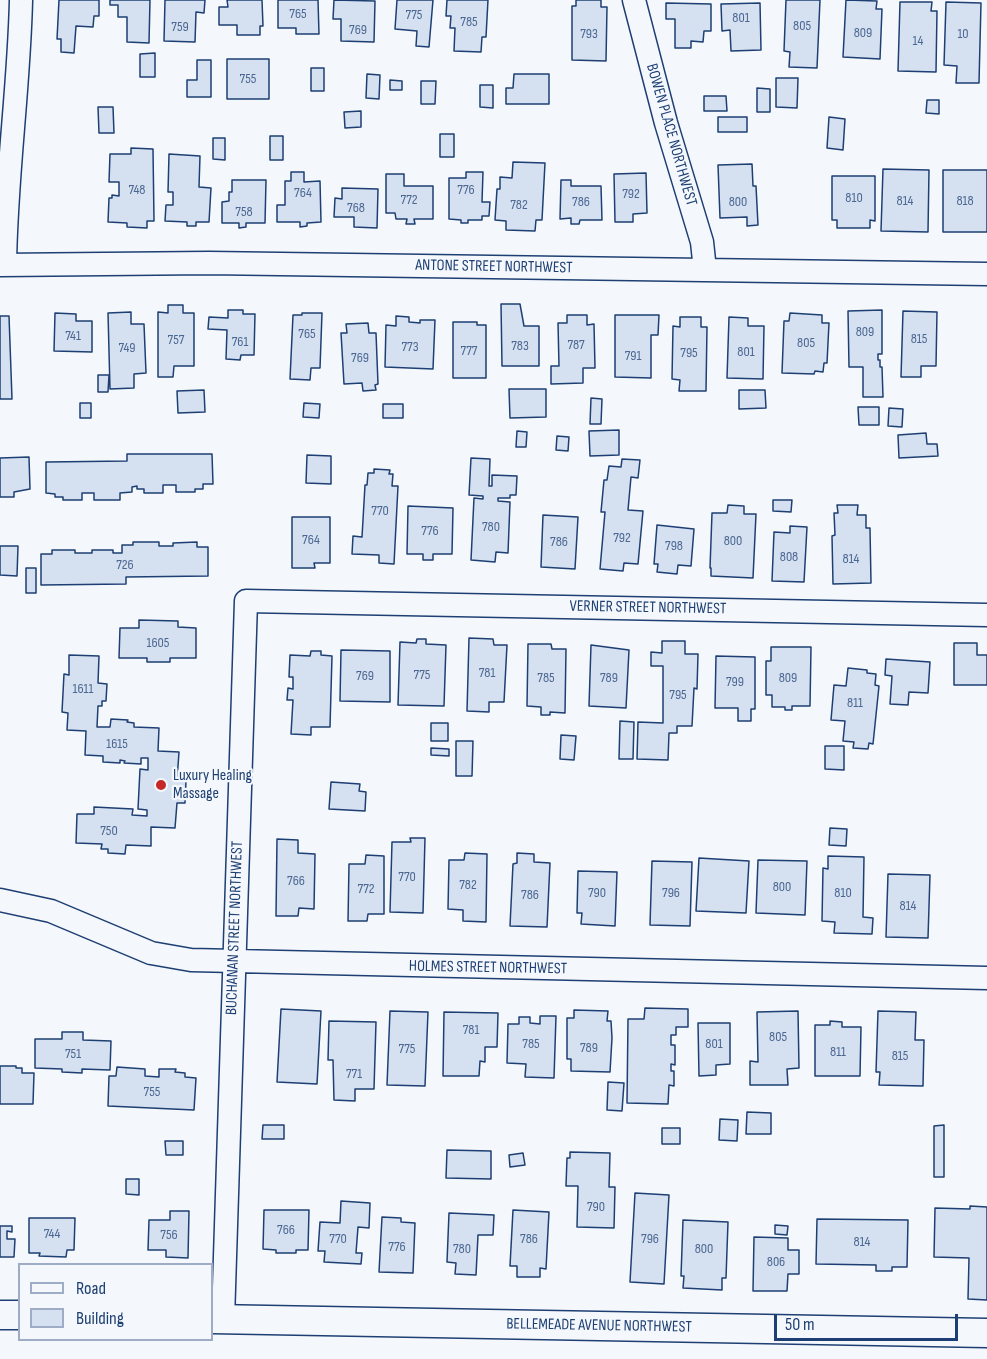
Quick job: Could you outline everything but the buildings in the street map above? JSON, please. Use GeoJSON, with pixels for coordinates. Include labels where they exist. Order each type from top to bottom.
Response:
{"type":"FeatureCollection","features":[{"type":"Feature","properties":{"kind":"street"},"geometry":{"type":"LineString","coordinates":[[3,265],[20,60],[21,0]]}},
{"type":"Feature","properties":{"kind":"street","name":"BOWEN PLACE NORTHWEST"},"geometry":{"type":"LineString","coordinates":[[634,0],[666,123],[702,242],[705,270]]}},
{"type":"Feature","properties":{"kind":"street","name":"ANTONE STREET NORTHWEST"},"geometry":{"type":"LineString","coordinates":[[3,265],[209,263],[987,274]]}},
{"type":"Feature","properties":{"kind":"street","name":"BUCHANAN STREET NORTHWEST"},"geometry":{"type":"LineString","coordinates":[[217,1319],[234,962],[246,601],[309,602]]}},
{"type":"Feature","properties":{"kind":"street","name":"VERNER STREET NORTHWEST"},"geometry":{"type":"LineString","coordinates":[[309,602],[987,615]]}},
{"type":"Feature","properties":{"kind":"street","name":"HOLMES STREET NORTHWEST"},"geometry":{"type":"LineString","coordinates":[[0,900],[51,911],[151,953],[191,960],[987,978]]}},
{"type":"Feature","properties":{"kind":"street"},"geometry":{"type":"LineString","coordinates":[[0,1315],[18,1316]]}},
{"type":"Feature","properties":{"kind":"street","name":"BELLEMEADE AVENUE NORTHWEST"},"geometry":{"type":"LineString","coordinates":[[217,1319],[987,1333]]}},
{"type":"Feature","properties":{"kind":"place","name":"Luxury Healing Massage"},"geometry":{"type":"Point","coordinates":[161,785]}}]}
